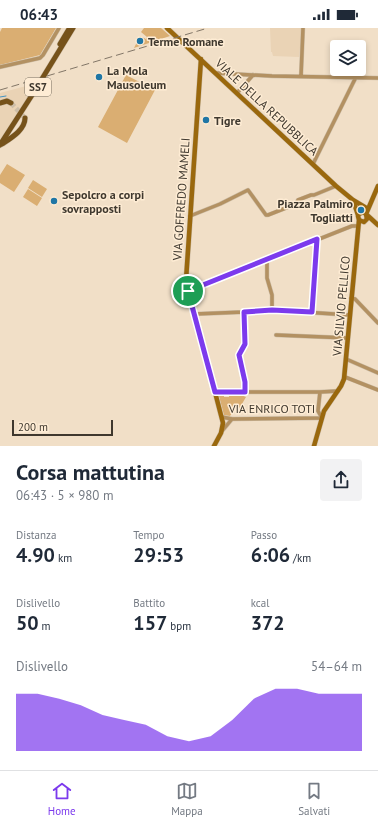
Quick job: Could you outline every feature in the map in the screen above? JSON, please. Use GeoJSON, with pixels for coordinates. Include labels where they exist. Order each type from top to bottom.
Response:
{"type":"FeatureCollection","features":[{"type":"Feature","properties":{"kind":"main road","name":"SS7"},"geometry":{"type":"LineString","coordinates":[[0,139],[70,28]]}},
{"type":"Feature","properties":{"kind":"main road","name":"SS7"},"geometry":{"type":"LineString","coordinates":[[0,145],[73,28]]}},
{"type":"Feature","properties":{"kind":"main road"},"geometry":{"type":"LineString","coordinates":[[0,103],[7,101],[11,103]]}},
{"type":"Feature","properties":{"kind":"main road"},"geometry":{"type":"LineString","coordinates":[[0,145],[22,127],[25,122],[25,118]]}},
{"type":"Feature","properties":{"kind":"street"},"geometry":{"type":"LineString","coordinates":[[0,68],[40,58],[59,28]]}},
{"type":"Feature","properties":{"kind":"street","name":"VIALE DELLA REPUBBLICA"},"geometry":{"type":"LineString","coordinates":[[167,28],[336,186],[353,200]]}},
{"type":"Feature","properties":{"kind":"street"},"geometry":{"type":"LineString","coordinates":[[301,76],[303,28]]}},
{"type":"Feature","properties":{"kind":"street","name":"VIA GOFFREDO MAMELI"},"geometry":{"type":"LineString","coordinates":[[201,59],[186,280],[224,425],[214,446]]}},
{"type":"Feature","properties":{"kind":"street"},"geometry":{"type":"LineString","coordinates":[[216,73],[378,78]]}},
{"type":"Feature","properties":{"kind":"street"},"geometry":{"type":"LineString","coordinates":[[237,93],[252,75]]}},
{"type":"Feature","properties":{"kind":"street"},"geometry":{"type":"LineString","coordinates":[[313,164],[356,77]]}},
{"type":"Feature","properties":{"kind":"street"},"geometry":{"type":"LineString","coordinates":[[190,216],[220,204],[248,190],[266,215],[268,215],[296,204],[298,200],[336,186]]}},
{"type":"Feature","properties":{"kind":"street"},"geometry":{"type":"LineString","coordinates":[[365,221],[378,186]]}},
{"type":"Feature","properties":{"kind":"street"},"geometry":{"type":"LineString","coordinates":[[353,200],[378,225]]}},
{"type":"Feature","properties":{"kind":"street"},"geometry":{"type":"LineString","coordinates":[[353,200],[359,218],[362,222],[365,221],[378,225]]}},
{"type":"Feature","properties":{"kind":"street"},"geometry":{"type":"LineString","coordinates":[[359,218],[362,212],[367,213]]}},
{"type":"Feature","properties":{"kind":"street","name":"VIA SILVIO PELLICO"},"geometry":{"type":"LineString","coordinates":[[314,446],[327,406],[338,391],[345,377],[359,218]]}},
{"type":"Feature","properties":{"kind":"street"},"geometry":{"type":"LineString","coordinates":[[188,291],[317,239],[352,226],[358,226]]}},
{"type":"Feature","properties":{"kind":"street"},"geometry":{"type":"LineString","coordinates":[[312,312],[317,239]]}},
{"type":"Feature","properties":{"kind":"street"},"geometry":{"type":"LineString","coordinates":[[267,259],[267,278],[272,295],[272,310]]}},
{"type":"Feature","properties":{"kind":"street"},"geometry":{"type":"LineString","coordinates":[[352,298],[355,299],[378,323]]}},
{"type":"Feature","properties":{"kind":"street"},"geometry":{"type":"LineString","coordinates":[[195,314],[272,310],[350,315]]}},
{"type":"Feature","properties":{"kind":"street"},"geometry":{"type":"LineString","coordinates":[[244,312],[245,344],[239,355],[245,382],[245,392]]}},
{"type":"Feature","properties":{"kind":"street"},"geometry":{"type":"LineString","coordinates":[[276,335],[348,338]]}},
{"type":"Feature","properties":{"kind":"street"},"geometry":{"type":"LineString","coordinates":[[346,359],[378,373]]}},
{"type":"Feature","properties":{"kind":"street"},"geometry":{"type":"LineString","coordinates":[[345,377],[378,390]]}},
{"type":"Feature","properties":{"kind":"street"},"geometry":{"type":"LineString","coordinates":[[215,392],[338,391]]}},
{"type":"Feature","properties":{"kind":"street"},"geometry":{"type":"LineString","coordinates":[[320,392],[318,411],[322,418]]}},
{"type":"Feature","properties":{"kind":"street","name":"VIA ENRICO TOTI"},"geometry":{"type":"LineString","coordinates":[[222,417],[232,419],[322,418]]}},
{"type":"Feature","properties":{"kind":"street","name":"VIA GOFFREDO MAMELI"},"geometry":{"type":"LineString","coordinates":[[222,431],[232,419]]}},
{"type":"Feature","properties":{"kind":"shaded area"},"geometry":{"type":"Polygon","coordinates":[[[2,28],[56,28],[40,55],[0,65],[0,32],[2,28]]]}},
{"type":"Feature","properties":{"kind":"shaded area"},"geometry":{"type":"Polygon","coordinates":[[[144,28],[161,28],[170,36],[134,48],[140,36],[146,39],[147,37],[141,32],[144,28]]]}},
{"type":"Feature","properties":{"kind":"shaded area"},"geometry":{"type":"Polygon","coordinates":[[[270,28],[302,28],[299,57],[273,56],[271,52],[270,28]]]}},
{"type":"Feature","properties":{"kind":"shaded area"},"geometry":{"type":"Polygon","coordinates":[[[126,75],[155,90],[127,143],[98,127],[126,75]]]}},
{"type":"Feature","properties":{"kind":"shaded area"},"geometry":{"type":"Polygon","coordinates":[[[30,85],[34,92],[0,145],[0,93],[30,85]]]}},
{"type":"Feature","properties":{"kind":"shaded area"},"geometry":{"type":"Polygon","coordinates":[[[7,164],[25,175],[14,192],[0,183],[0,175],[7,164]]]}},
{"type":"Feature","properties":{"kind":"shaded area"},"geometry":{"type":"Polygon","coordinates":[[[33,180],[47,189],[42,197],[28,188],[33,180]]]}},
{"type":"Feature","properties":{"kind":"shaded area"},"geometry":{"type":"Polygon","coordinates":[[[28,189],[42,198],[37,206],[23,197],[28,189]]]}},
{"type":"Feature","properties":{"kind":"shaded area"},"geometry":{"type":"Polygon","coordinates":[[[220,395],[224,395],[224,397],[229,397],[229,395],[241,395],[246,397],[239,409],[236,408],[230,416],[224,415],[220,395]]]}},
{"type":"Feature","properties":{"kind":"waterway"},"geometry":{"type":"LineString","coordinates":[[0,97],[6,96]]}},
{"type":"Feature","properties":{"kind":"tunnel"},"geometry":{"type":"LineString","coordinates":[[11,103],[25,118]]}},
{"type":"Feature","properties":{"kind":"railway"},"geometry":{"type":"LineString","coordinates":[[47,76],[208,28]]}},
{"type":"Feature","properties":{"kind":"railway"},"geometry":{"type":"LineString","coordinates":[[0,90],[37,79]]}},
{"type":"Feature","properties":{"kind":"place","name":"Terme Romane"},"geometry":{"type":"Point","coordinates":[140,41]}},
{"type":"Feature","properties":{"kind":"place","name":"La Mola Mausoleum"},"geometry":{"type":"Point","coordinates":[99,77]}},
{"type":"Feature","properties":{"kind":"place","name":"Tigre"},"geometry":{"type":"Point","coordinates":[206,120]}},
{"type":"Feature","properties":{"kind":"place","name":"Sepolcro a corpi sovrapposti"},"geometry":{"type":"Point","coordinates":[54,201]}},
{"type":"Feature","properties":{"kind":"place","name":"Piazza Palmiro Togliatti"},"geometry":{"type":"Point","coordinates":[361,210]}},
{"type":"Feature","properties":{"kind":"route"},"geometry":{"type":"LineString","coordinates":[[317,239],[312,312],[272,310],[244,312],[245,344],[239,355],[245,382],[245,392],[215,392],[188,291],[317,239]]}}]}
